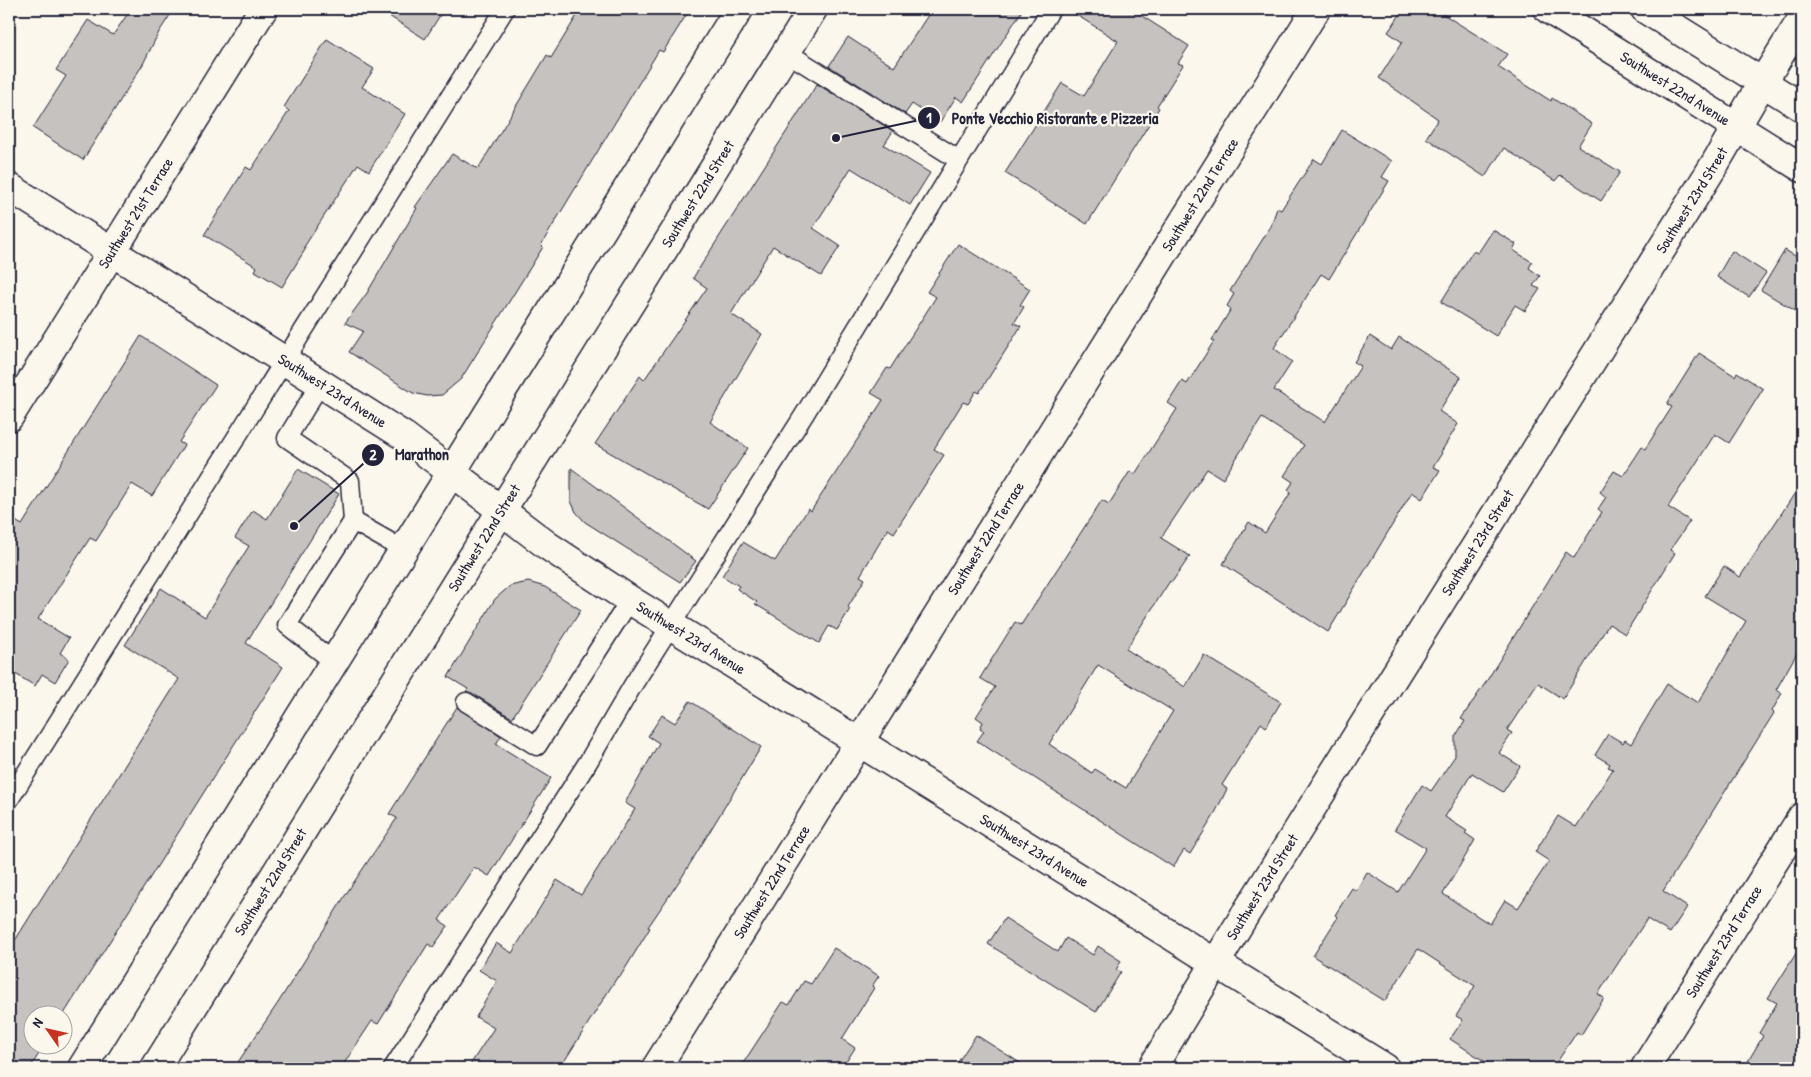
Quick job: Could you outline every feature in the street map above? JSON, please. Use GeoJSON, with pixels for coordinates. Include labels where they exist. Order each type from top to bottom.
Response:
{"type":"FeatureCollection","features":[{"type":"Feature","properties":{"kind":"street","name":"Southwest 21st Terrace"},"geometry":{"type":"LineString","coordinates":[[9,417],[262,9]]}},
{"type":"Feature","properties":{"kind":"street"},"geometry":{"type":"LineString","coordinates":[[82,1068],[739,9]]}},
{"type":"Feature","properties":{"kind":"street","name":"Southwest 22nd Street"},"geometry":{"type":"LineString","coordinates":[[154,1068],[813,9]]}},
{"type":"Feature","properties":{"kind":"street","name":"Southwest 22nd Terrace"},"geometry":{"type":"LineString","coordinates":[[656,1068],[1316,9]]}},
{"type":"Feature","properties":{"kind":"street","name":"Southwest 22nd Avenue"},"geometry":{"type":"LineString","coordinates":[[1548,9],[1802,168]]}},
{"type":"Feature","properties":{"kind":"street"},"geometry":{"type":"LineString","coordinates":[[1645,9],[1802,107]]}},
{"type":"Feature","properties":{"kind":"street","name":"Southwest 23rd Street"},"geometry":{"type":"LineString","coordinates":[[1152,1068],[1713,167],[1802,19]]}},
{"type":"Feature","properties":{"kind":"street","name":"Southwest 23rd Avenue"},"geometry":{"type":"LineString","coordinates":[[9,187],[404,436],[548,546],[630,600],[1385,1068]]}},
{"type":"Feature","properties":{"kind":"street","name":"Southwest 23rd Terrace"},"geometry":{"type":"LineString","coordinates":[[1645,1068],[1802,817]]}},
{"type":"Feature","properties":{"kind":"lane"},"geometry":{"type":"LineString","coordinates":[[9,800],[504,9]]}},
{"type":"Feature","properties":{"kind":"lane"},"geometry":{"type":"LineString","coordinates":[[393,1068],[588,762],[633,685],[804,415],[1051,9]]}},
{"type":"Feature","properties":{"kind":"lane"},"geometry":{"type":"LineString","coordinates":[[786,52],[960,160]]}},
{"type":"Feature","properties":{"kind":"lane"},"geometry":{"type":"LineString","coordinates":[[320,384],[287,438],[350,481],[353,521],[287,625],[334,662]]}},
{"type":"Feature","properties":{"kind":"lane"},"geometry":{"type":"LineString","coordinates":[[353,521],[404,550]]}},
{"type":"Feature","properties":{"kind":"lane"},"geometry":{"type":"LineString","coordinates":[[466,702],[537,746],[630,600]]}},
{"type":"Feature","properties":{"kind":"building"},"geometry":{"type":"Polygon","coordinates":[[[131,9],[174,9],[159,32],[143,64],[83,160],[33,128],[66,76],[56,70],[88,20],[113,35],[131,9]]]}},
{"type":"Feature","properties":{"kind":"building"},"geometry":{"type":"Polygon","coordinates":[[[378,9],[444,9],[425,39],[378,9]]]}},
{"type":"Feature","properties":{"kind":"building"},"geometry":{"type":"Polygon","coordinates":[[[581,9],[690,9],[663,52],[659,50],[541,245],[543,247],[461,379],[442,395],[427,396],[413,393],[349,352],[363,331],[345,323],[367,293],[417,208],[415,207],[452,154],[478,169],[547,55],[551,58],[581,9]]]}},
{"type":"Feature","properties":{"kind":"building"},"geometry":{"type":"Polygon","coordinates":[[[932,9],[1023,9],[963,102],[956,97],[940,122],[912,104],[905,114],[829,66],[848,37],[894,67],[932,9]]]}},
{"type":"Feature","properties":{"kind":"building"},"geometry":{"type":"Polygon","coordinates":[[[1067,9],[1131,9],[1189,46],[1178,63],[1183,65],[1157,106],[1159,108],[1087,224],[1005,173],[1062,83],[1084,96],[1118,41],[1067,9]]]}},
{"type":"Feature","properties":{"kind":"building"},"geometry":{"type":"Polygon","coordinates":[[[1404,9],[1435,9],[1507,54],[1498,67],[1551,101],[1552,98],[1592,124],[1578,146],[1620,172],[1601,201],[1560,175],[1555,181],[1504,148],[1485,177],[1426,138],[1438,119],[1379,78],[1402,42],[1388,32],[1404,9]]]}},
{"type":"Feature","properties":{"kind":"building"},"geometry":{"type":"Polygon","coordinates":[[[327,39],[374,69],[362,87],[405,114],[369,171],[358,164],[304,247],[306,248],[282,287],[255,271],[257,267],[204,235],[246,167],[251,170],[289,111],[284,107],[327,39]]]}},
{"type":"Feature","properties":{"kind":"building"},"geometry":{"type":"Polygon","coordinates":[[[817,84],[893,131],[884,145],[930,173],[910,205],[851,168],[813,228],[840,246],[821,276],[773,246],[731,314],[762,334],[710,422],[748,448],[708,509],[595,444],[640,376],[644,380],[707,288],[693,278],[817,84]]]}},
{"type":"Feature","properties":{"kind":"building"},"geometry":{"type":"Polygon","coordinates":[[[1342,130],[1392,161],[1382,177],[1389,181],[1329,279],[1321,274],[1274,348],[1292,362],[1274,390],[1325,422],[1361,366],[1354,362],[1370,336],[1391,350],[1399,337],[1461,377],[1439,411],[1458,424],[1433,467],[1440,470],[1422,499],[1412,492],[1328,632],[1223,564],[1249,522],[1265,533],[1291,492],[1288,490],[1293,482],[1284,476],[1304,445],[1262,418],[1223,479],[1207,469],[1161,538],[1190,556],[1172,582],[1170,581],[1126,649],[1185,687],[1204,655],[1281,702],[1266,727],[1261,723],[1222,785],[1227,789],[1213,817],[1190,854],[1184,850],[1173,867],[977,741],[984,731],[980,728],[983,722],[976,717],[995,687],[980,678],[1015,622],[1021,625],[1102,500],[1109,504],[1130,471],[1135,474],[1177,409],[1168,403],[1182,381],[1187,384],[1214,341],[1212,340],[1231,309],[1227,306],[1234,294],[1230,291],[1271,226],[1277,208],[1281,210],[1314,159],[1322,164],[1342,130]],[[1098,665],[1049,744],[1092,773],[1095,769],[1126,788],[1173,711],[1098,665]]]}},
{"type":"Feature","properties":{"kind":"building"},"geometry":{"type":"Polygon","coordinates":[[[1493,230],[1516,244],[1513,250],[1532,262],[1529,268],[1540,276],[1533,286],[1540,289],[1525,311],[1515,305],[1496,336],[1441,302],[1473,251],[1478,253],[1493,230]]]}},
{"type":"Feature","properties":{"kind":"building"},"geometry":{"type":"Polygon","coordinates":[[[958,244],[1030,289],[1020,305],[1024,307],[1014,323],[1021,326],[979,393],[976,391],[968,404],[963,402],[934,449],[944,455],[894,533],[888,529],[860,576],[865,579],[837,630],[829,626],[819,643],[755,604],[757,602],[737,589],[739,586],[722,576],[743,542],[775,561],[808,509],[811,511],[883,400],[871,393],[887,368],[890,369],[936,297],[927,292],[958,244]]]}},
{"type":"Feature","properties":{"kind":"building"},"geometry":{"type":"Polygon","coordinates":[[[1785,250],[1802,260],[1802,315],[1761,290],[1785,250]]]}},
{"type":"Feature","properties":{"kind":"building"},"geometry":{"type":"Polygon","coordinates":[[[1732,251],[1766,273],[1749,297],[1717,277],[1732,251]]]}},
{"type":"Feature","properties":{"kind":"building"},"geometry":{"type":"Polygon","coordinates":[[[141,336],[216,385],[179,442],[184,445],[152,496],[132,484],[96,541],[90,538],[38,619],[69,638],[60,653],[69,659],[55,682],[42,674],[35,686],[9,670],[9,517],[22,525],[141,336]]]}},
{"type":"Feature","properties":{"kind":"building"},"geometry":{"type":"Polygon","coordinates":[[[1699,353],[1735,376],[1737,372],[1763,389],[1729,443],[1715,434],[1668,507],[1690,521],[1670,550],[1675,553],[1625,634],[1609,624],[1563,699],[1538,683],[1507,730],[1512,733],[1499,753],[1520,766],[1503,792],[1472,773],[1445,817],[1467,831],[1465,833],[1475,840],[1443,894],[1490,924],[1505,900],[1518,908],[1549,861],[1535,852],[1558,816],[1576,827],[1613,769],[1608,767],[1610,764],[1595,755],[1608,734],[1623,743],[1625,740],[1631,744],[1667,684],[1698,703],[1746,621],[1705,596],[1724,566],[1740,577],[1802,482],[1802,644],[1776,690],[1782,693],[1772,711],[1774,713],[1663,891],[1687,907],[1670,933],[1647,919],[1598,994],[1604,998],[1581,1035],[1577,1032],[1553,1068],[1495,1068],[1450,1039],[1463,1020],[1456,1016],[1475,986],[1418,949],[1385,1001],[1313,956],[1338,917],[1335,915],[1352,888],[1356,891],[1367,872],[1398,892],[1426,848],[1395,829],[1422,785],[1431,791],[1455,756],[1455,737],[1465,721],[1461,719],[1566,552],[1574,558],[1602,512],[1598,509],[1606,497],[1600,492],[1614,471],[1623,476],[1642,447],[1645,449],[1672,407],[1667,404],[1699,353]]]}},
{"type":"Feature","properties":{"kind":"building"},"geometry":{"type":"Polygon","coordinates":[[[571,468],[696,561],[680,582],[585,522],[576,512],[571,501],[571,468]]]}},
{"type":"Feature","properties":{"kind":"building"},"geometry":{"type":"Polygon","coordinates":[[[298,469],[339,494],[246,643],[283,667],[70,1004],[22,1004],[22,1054],[39,1054],[30,1068],[9,1068],[9,950],[179,679],[125,645],[161,588],[205,617],[249,546],[235,538],[253,510],[267,519],[298,469]]]}},
{"type":"Feature","properties":{"kind":"building"},"geometry":{"type":"Polygon","coordinates":[[[528,582],[545,587],[581,610],[512,718],[466,691],[468,689],[448,677],[495,599],[510,586],[528,582]]]}},
{"type":"Feature","properties":{"kind":"building"},"geometry":{"type":"Polygon","coordinates":[[[690,701],[761,747],[682,877],[648,927],[650,928],[620,977],[618,976],[560,1068],[468,1068],[494,1028],[476,1017],[497,981],[479,970],[496,943],[512,953],[557,880],[581,895],[635,809],[625,803],[659,743],[648,736],[662,715],[675,723],[690,701]]]}},
{"type":"Feature","properties":{"kind":"building"},"geometry":{"type":"Polygon","coordinates":[[[457,707],[501,736],[496,744],[551,778],[489,876],[474,867],[439,920],[448,926],[433,947],[428,944],[378,1024],[372,1021],[341,1068],[234,1068],[397,818],[389,814],[457,707]]]}},
{"type":"Feature","properties":{"kind":"building"},"geometry":{"type":"Polygon","coordinates":[[[1005,918],[1058,952],[1066,938],[1093,955],[1098,946],[1121,961],[1116,970],[1121,972],[1096,1012],[988,944],[1005,918]]]}},
{"type":"Feature","properties":{"kind":"building"},"geometry":{"type":"Polygon","coordinates":[[[1802,944],[1802,1068],[1744,1068],[1763,1036],[1759,1033],[1777,1003],[1768,998],[1802,944]]]}},
{"type":"Feature","properties":{"kind":"building"},"geometry":{"type":"Polygon","coordinates":[[[834,948],[879,976],[872,986],[874,988],[842,1039],[855,1048],[842,1068],[740,1068],[783,1002],[789,1005],[804,981],[811,984],[834,948]]]}},
{"type":"Feature","properties":{"kind":"building"},"geometry":{"type":"Polygon","coordinates":[[[976,1035],[1028,1068],[954,1068],[976,1035]]]}},
{"type":"Feature","properties":{"kind":"place","name":"Ponte Vecchio Ristorante e Pizzeria"},"geometry":{"type":"Point","coordinates":[836,138]}},
{"type":"Feature","properties":{"kind":"place","name":"Marathon"},"geometry":{"type":"Point","coordinates":[294,526]}}]}
